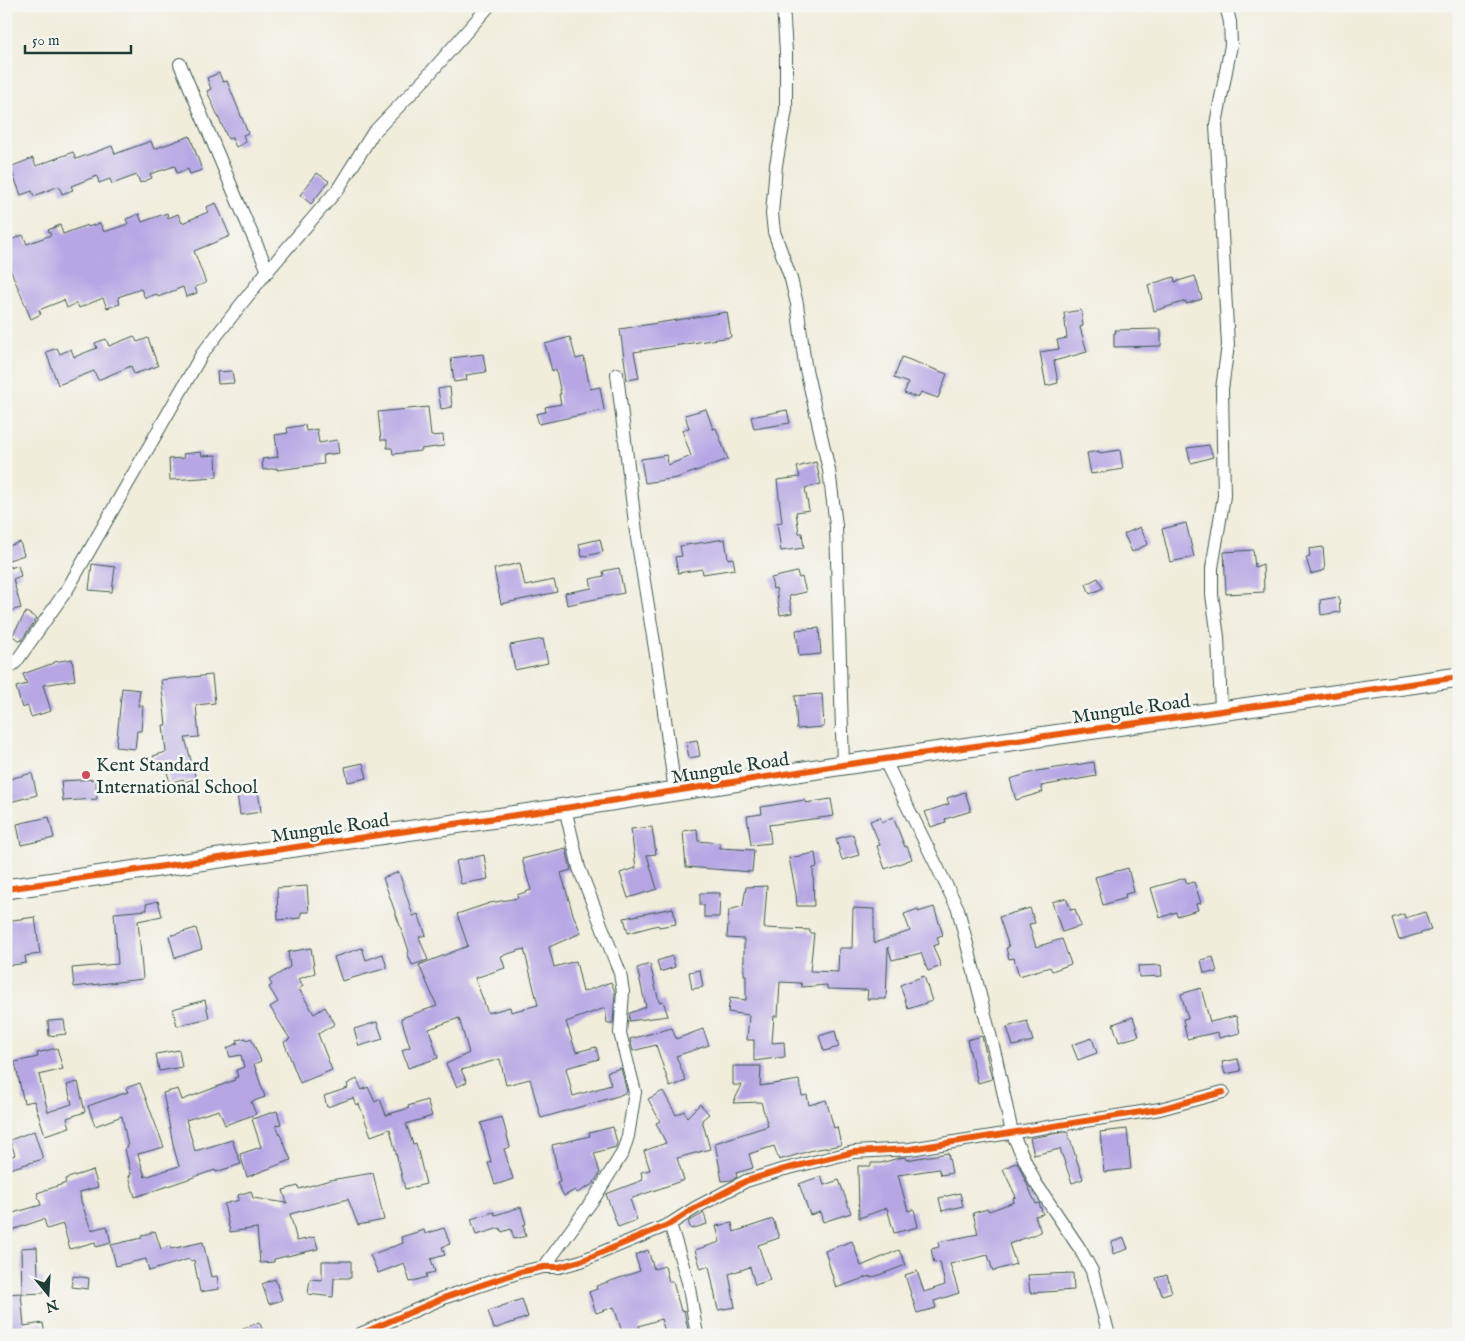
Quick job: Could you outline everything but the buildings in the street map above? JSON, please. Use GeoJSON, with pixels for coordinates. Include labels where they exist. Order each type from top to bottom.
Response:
{"type":"FeatureCollection","features":[{"type":"Feature","properties":{"kind":"street"},"geometry":{"type":"LineString","coordinates":[[6,670],[16,662],[68,588],[202,354],[268,271],[338,189],[373,133],[425,79],[489,6]]}},
{"type":"Feature","properties":{"kind":"street"},"geometry":{"type":"LineString","coordinates":[[783,6],[786,52],[786,110],[776,165],[772,214],[774,232],[795,296],[805,365],[830,470],[836,526],[844,765]]}},
{"type":"Feature","properties":{"kind":"street"},"geometry":{"type":"LineString","coordinates":[[1221,710],[1218,637],[1212,595],[1212,577],[1224,496],[1222,388],[1228,345],[1216,124],[1231,45],[1230,22],[1226,6]]}},
{"type":"Feature","properties":{"kind":"street"},"geometry":{"type":"LineString","coordinates":[[180,64],[268,271]]}},
{"type":"Feature","properties":{"kind":"street"},"geometry":{"type":"LineString","coordinates":[[617,374],[636,532],[657,661],[675,791]]}},
{"type":"Feature","properties":{"kind":"street","name":"Mungule Road"},"geometry":{"type":"LineString","coordinates":[[6,889],[565,808],[884,759],[1459,677]]}},
{"type":"Feature","properties":{"kind":"street"},"geometry":{"type":"LineString","coordinates":[[884,759],[958,908],[996,1058],[1012,1133],[1035,1182],[1080,1249],[1092,1271],[1109,1335]]}},
{"type":"Feature","properties":{"kind":"street"},"geometry":{"type":"LineString","coordinates":[[544,1267],[596,1197],[623,1152],[628,1136],[635,1092],[620,1033],[623,992],[620,973],[579,868],[565,808]]}},
{"type":"Feature","properties":{"kind":"street"},"geometry":{"type":"LineString","coordinates":[[358,1335],[446,1297],[520,1272],[544,1267],[559,1267],[581,1261],[670,1224],[695,1208],[746,1181],[781,1170],[854,1152],[910,1149],[1160,1109],[1223,1092]]}},
{"type":"Feature","properties":{"kind":"street"},"geometry":{"type":"LineString","coordinates":[[670,1224],[688,1282],[698,1335]]}},
{"type":"Feature","properties":{"kind":"cycle path"},"geometry":{"type":"LineString","coordinates":[[6,889],[565,808],[843,765],[1459,677]]}},
{"type":"Feature","properties":{"kind":"cycle path"},"geometry":{"type":"LineString","coordinates":[[358,1335],[446,1297],[520,1272],[544,1267],[559,1267],[581,1261],[670,1224],[695,1208],[746,1181],[781,1170],[854,1152],[910,1149],[1160,1109],[1223,1092]]}},
{"type":"Feature","properties":{"kind":"place","name":"Kent Standard International School"},"geometry":{"type":"Point","coordinates":[86,775]}}]}
